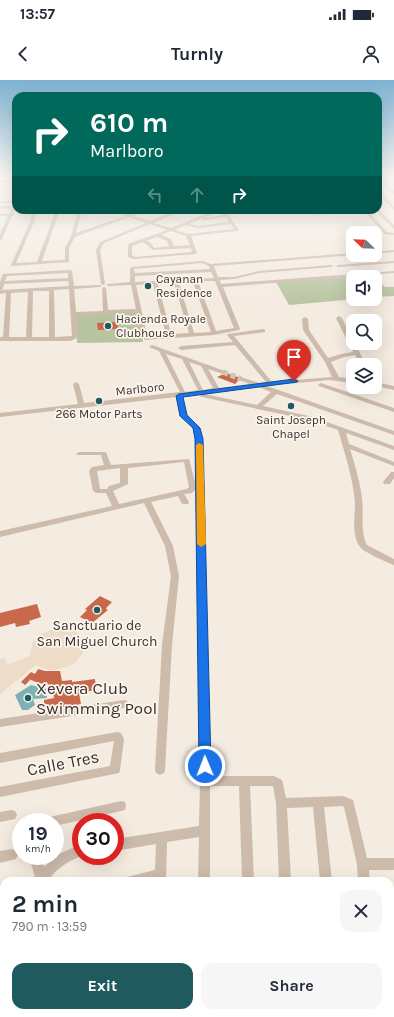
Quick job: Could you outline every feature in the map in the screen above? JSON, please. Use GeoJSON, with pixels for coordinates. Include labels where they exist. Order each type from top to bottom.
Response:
{"type":"FeatureCollection","features":[{"type":"Feature","properties":{"kind":"street"},"geometry":{"type":"LineString","coordinates":[[31,221],[13,264],[68,261],[67,248],[77,221]]}},
{"type":"Feature","properties":{"kind":"street"},"geometry":{"type":"LineString","coordinates":[[39,263],[54,221]]}},
{"type":"Feature","properties":{"kind":"street"},"geometry":{"type":"LineString","coordinates":[[73,234],[83,232],[113,221]]}},
{"type":"Feature","properties":{"kind":"street"},"geometry":{"type":"LineString","coordinates":[[145,221],[188,235],[237,230],[232,223],[198,227],[185,224]]}},
{"type":"Feature","properties":{"kind":"street"},"geometry":{"type":"LineString","coordinates":[[106,312],[104,286],[98,250],[100,243],[108,238],[152,221]]}},
{"type":"Feature","properties":{"kind":"street"},"geometry":{"type":"LineString","coordinates":[[188,235],[195,253],[131,257],[129,246],[193,221]]}},
{"type":"Feature","properties":{"kind":"street"},"geometry":{"type":"LineString","coordinates":[[374,221],[387,234],[394,234]]}},
{"type":"Feature","properties":{"kind":"street"},"geometry":{"type":"LineString","coordinates":[[387,221],[394,229]]}},
{"type":"Feature","properties":{"kind":"street"},"geometry":{"type":"LineString","coordinates":[[0,222],[8,222]]}},
{"type":"Feature","properties":{"kind":"street"},"geometry":{"type":"LineString","coordinates":[[0,237],[2,229],[8,222]]}},
{"type":"Feature","properties":{"kind":"street"},"geometry":{"type":"LineString","coordinates":[[383,231],[394,229]]}},
{"type":"Feature","properties":{"kind":"street"},"geometry":{"type":"LineString","coordinates":[[157,235],[169,240],[172,247]]}},
{"type":"Feature","properties":{"kind":"street"},"geometry":{"type":"LineString","coordinates":[[142,241],[148,243],[152,248],[193,246]]}},
{"type":"Feature","properties":{"kind":"street"},"geometry":{"type":"LineString","coordinates":[[382,252],[394,251]]}},
{"type":"Feature","properties":{"kind":"street"},"geometry":{"type":"LineString","coordinates":[[132,274],[346,255]]}},
{"type":"Feature","properties":{"kind":"street"},"geometry":{"type":"LineString","coordinates":[[327,256],[342,276]]}},
{"type":"Feature","properties":{"kind":"street"},"geometry":{"type":"LineString","coordinates":[[202,262],[212,267],[237,329],[214,333],[146,338],[138,310],[132,274],[132,268],[136,266],[202,262]]}},
{"type":"Feature","properties":{"kind":"street"},"geometry":{"type":"LineString","coordinates":[[1,288],[9,291],[234,278],[259,272],[394,262]]}},
{"type":"Feature","properties":{"kind":"street"},"geometry":{"type":"LineString","coordinates":[[1,288],[4,275],[71,271],[75,314],[75,338],[3,340],[3,324],[7,314],[9,291]]}},
{"type":"Feature","properties":{"kind":"street"},"geometry":{"type":"LineString","coordinates":[[219,286],[394,272]]}},
{"type":"Feature","properties":{"kind":"street"},"geometry":{"type":"LineString","coordinates":[[1,288],[72,279]]}},
{"type":"Feature","properties":{"kind":"street"},"geometry":{"type":"LineString","coordinates":[[195,280],[214,333]]}},
{"type":"Feature","properties":{"kind":"street"},"geometry":{"type":"LineString","coordinates":[[176,281],[192,335]]}},
{"type":"Feature","properties":{"kind":"street"},"geometry":{"type":"LineString","coordinates":[[155,282],[169,337]]}},
{"type":"Feature","properties":{"kind":"street"},"geometry":{"type":"LineString","coordinates":[[51,289],[52,339]]}},
{"type":"Feature","properties":{"kind":"street"},"geometry":{"type":"LineString","coordinates":[[29,339],[31,290]]}},
{"type":"Feature","properties":{"kind":"street"},"geometry":{"type":"LineString","coordinates":[[0,305],[8,304]]}},
{"type":"Feature","properties":{"kind":"street"},"geometry":{"type":"LineString","coordinates":[[75,314],[138,310]]}},
{"type":"Feature","properties":{"kind":"street"},"geometry":{"type":"LineString","coordinates":[[0,314],[7,314]]}},
{"type":"Feature","properties":{"kind":"street"},"geometry":{"type":"LineString","coordinates":[[339,318],[360,358]]}},
{"type":"Feature","properties":{"kind":"street"},"geometry":{"type":"LineString","coordinates":[[305,319],[306,330],[327,361],[336,378]]}},
{"type":"Feature","properties":{"kind":"street"},"geometry":{"type":"LineString","coordinates":[[263,331],[230,334],[271,384]]}},
{"type":"Feature","properties":{"kind":"street"},"geometry":{"type":"LineString","coordinates":[[181,348],[237,342]]}},
{"type":"Feature","properties":{"kind":"street"},"geometry":{"type":"LineString","coordinates":[[152,347],[223,372]]}},
{"type":"Feature","properties":{"kind":"street"},"geometry":{"type":"LineString","coordinates":[[161,350],[182,395],[184,416],[196,428],[199,439],[205,782],[204,877]]}},
{"type":"Feature","properties":{"kind":"street"},"geometry":{"type":"LineString","coordinates":[[327,361],[343,355],[357,353]]}},
{"type":"Feature","properties":{"kind":"street"},"geometry":{"type":"LineString","coordinates":[[184,358],[198,393],[292,413],[341,428],[394,448]]}},
{"type":"Feature","properties":{"kind":"street"},"geometry":{"type":"LineString","coordinates":[[203,365],[218,391]]}},
{"type":"Feature","properties":{"kind":"street","name":"Marlboro"},"geometry":{"type":"LineString","coordinates":[[0,415],[271,384],[336,378],[346,380]]}},
{"type":"Feature","properties":{"kind":"street"},"geometry":{"type":"LineString","coordinates":[[241,379],[394,433]]}},
{"type":"Feature","properties":{"kind":"street"},"geometry":{"type":"LineString","coordinates":[[76,384],[82,406]]}},
{"type":"Feature","properties":{"kind":"street"},"geometry":{"type":"LineString","coordinates":[[321,385],[394,410]]}},
{"type":"Feature","properties":{"kind":"street"},"geometry":{"type":"LineString","coordinates":[[382,385],[394,388]]}},
{"type":"Feature","properties":{"kind":"street"},"geometry":{"type":"LineString","coordinates":[[259,406],[276,391]]}},
{"type":"Feature","properties":{"kind":"street"},"geometry":{"type":"LineString","coordinates":[[292,413],[302,401]]}},
{"type":"Feature","properties":{"kind":"street"},"geometry":{"type":"LineString","coordinates":[[341,428],[358,497],[359,529],[362,543],[364,547],[394,562]]}},
{"type":"Feature","properties":{"kind":"street"},"geometry":{"type":"LineString","coordinates":[[346,445],[394,464]]}},
{"type":"Feature","properties":{"kind":"street"},"geometry":{"type":"LineString","coordinates":[[79,454],[105,453],[108,467]]}},
{"type":"Feature","properties":{"kind":"street"},"geometry":{"type":"LineString","coordinates":[[0,534],[189,492],[193,488],[188,461],[108,467],[95,469],[93,471],[97,491],[109,491],[112,488],[124,484],[124,466]]}},
{"type":"Feature","properties":{"kind":"street"},"geometry":{"type":"LineString","coordinates":[[387,482],[394,474]]}},
{"type":"Feature","properties":{"kind":"street"},"geometry":{"type":"LineString","coordinates":[[109,491],[117,508]]}},
{"type":"Feature","properties":{"kind":"street"},"geometry":{"type":"LineString","coordinates":[[180,493],[184,502]]}},
{"type":"Feature","properties":{"kind":"street"},"geometry":{"type":"LineString","coordinates":[[147,501],[169,546],[175,576],[167,645],[160,770]]}},
{"type":"Feature","properties":{"kind":"street"},"geometry":{"type":"LineString","coordinates":[[0,723],[124,704]]}},
{"type":"Feature","properties":{"kind":"street","name":"Calle Tres"},"geometry":{"type":"LineString","coordinates":[[0,758],[117,736],[119,739],[115,770],[0,792]]}},
{"type":"Feature","properties":{"kind":"street"},"geometry":{"type":"LineString","coordinates":[[244,781],[248,877]]}},
{"type":"Feature","properties":{"kind":"street"},"geometry":{"type":"LineString","coordinates":[[205,782],[276,782],[281,803],[285,877]]}},
{"type":"Feature","properties":{"kind":"street"},"geometry":{"type":"LineString","coordinates":[[281,803],[343,801],[350,804],[364,877]]}},
{"type":"Feature","properties":{"kind":"street"},"geometry":{"type":"LineString","coordinates":[[318,802],[326,877]]}},
{"type":"Feature","properties":{"kind":"street"},"geometry":{"type":"LineString","coordinates":[[64,819],[121,806]]}},
{"type":"Feature","properties":{"kind":"street"},"geometry":{"type":"LineString","coordinates":[[124,843],[204,831]]}},
{"type":"Feature","properties":{"kind":"street"},"geometry":{"type":"LineString","coordinates":[[160,877],[162,837]]}},
{"type":"Feature","properties":{"kind":"street"},"geometry":{"type":"LineString","coordinates":[[44,877],[50,868],[62,859],[72,854]]}},
{"type":"Feature","properties":{"kind":"street"},"geometry":{"type":"LineString","coordinates":[[0,857],[12,855]]}},
{"type":"Feature","properties":{"kind":"street"},"geometry":{"type":"LineString","coordinates":[[362,864],[394,864]]}},
{"type":"Feature","properties":{"kind":"street"},"geometry":{"type":"LineString","coordinates":[[38,865],[41,877]]}},
{"type":"Feature","properties":{"kind":"green space"},"geometry":{"type":"Polygon","coordinates":[[[346,277],[346,300],[289,305],[276,282],[346,277]]]}},
{"type":"Feature","properties":{"kind":"green space"},"geometry":{"type":"Polygon","coordinates":[[[382,284],[385,287],[394,287],[394,296],[382,297],[382,284]]]}},
{"type":"Feature","properties":{"kind":"green space"},"geometry":{"type":"Polygon","coordinates":[[[138,310],[143,342],[77,343],[76,314],[138,310]]]}},
{"type":"Feature","properties":{"kind":"shaded area"},"geometry":{"type":"Polygon","coordinates":[[[66,628],[78,633],[84,642],[83,653],[75,663],[55,670],[48,670],[36,665],[0,694],[0,659],[5,658],[7,665],[30,656],[32,644],[40,635],[53,629],[66,628]]]}},
{"type":"Feature","properties":{"kind":"water","name":"Xevera Club Swimming Pool"},"geometry":{"type":"Polygon","coordinates":[[[31,685],[46,689],[47,698],[33,699],[35,705],[28,710],[22,710],[15,695],[31,685]]]}},
{"type":"Feature","properties":{"kind":"building","name":"Hacienda Royale Clubhouse"},"geometry":{"type":"Polygon","coordinates":[[[117,322],[118,329],[98,330],[97,323],[117,322]]]}},
{"type":"Feature","properties":{"kind":"building"},"geometry":{"type":"Polygon","coordinates":[[[226,373],[238,377],[238,381],[235,384],[217,377],[226,373]]]}},
{"type":"Feature","properties":{"kind":"building","name":"Sanctuario de San Miguel Church"},"geometry":{"type":"Polygon","coordinates":[[[100,596],[112,602],[106,609],[108,610],[92,623],[80,617],[87,610],[85,609],[100,596]]]}},
{"type":"Feature","properties":{"kind":"building"},"geometry":{"type":"Polygon","coordinates":[[[37,604],[41,617],[29,621],[30,624],[16,627],[15,623],[0,627],[0,613],[37,604]]]}},
{"type":"Feature","properties":{"kind":"building"},"geometry":{"type":"Polygon","coordinates":[[[38,669],[45,671],[60,671],[62,681],[72,680],[72,682],[95,679],[96,690],[79,693],[81,704],[44,711],[44,700],[54,698],[52,685],[38,683],[29,679],[30,680],[25,685],[21,682],[31,672],[35,674],[38,669]]]}},
{"type":"Feature","properties":{"kind":"tunnel"},"geometry":{"type":"LineString","coordinates":[[223,372],[241,379]]}},
{"type":"Feature","properties":{"kind":"slow traffic"},"geometry":{"type":"LineString","coordinates":[[199,445],[201,544]]}},
{"type":"Feature","properties":{"kind":"place","name":"Cayanan Residence"},"geometry":{"type":"Point","coordinates":[148,286]}},
{"type":"Feature","properties":{"kind":"place","name":"Hacienda Royale Clubhouse"},"geometry":{"type":"Point","coordinates":[108,326]}},
{"type":"Feature","properties":{"kind":"place","name":"266 Motor Parts"},"geometry":{"type":"Point","coordinates":[99,401]}},
{"type":"Feature","properties":{"kind":"place","name":"Saint Joseph Chapel"},"geometry":{"type":"Point","coordinates":[291,406]}},
{"type":"Feature","properties":{"kind":"place","name":"Sanctuario de San Miguel Church"},"geometry":{"type":"Point","coordinates":[97,610]}},
{"type":"Feature","properties":{"kind":"place","name":"Xevera Club Swimming Pool"},"geometry":{"type":"Point","coordinates":[28,698]}},
{"type":"Feature","properties":{"kind":"route"},"geometry":{"type":"LineString","coordinates":[[205,766],[199,439],[196,428],[185,419],[179,396],[294,381]]}}]}
